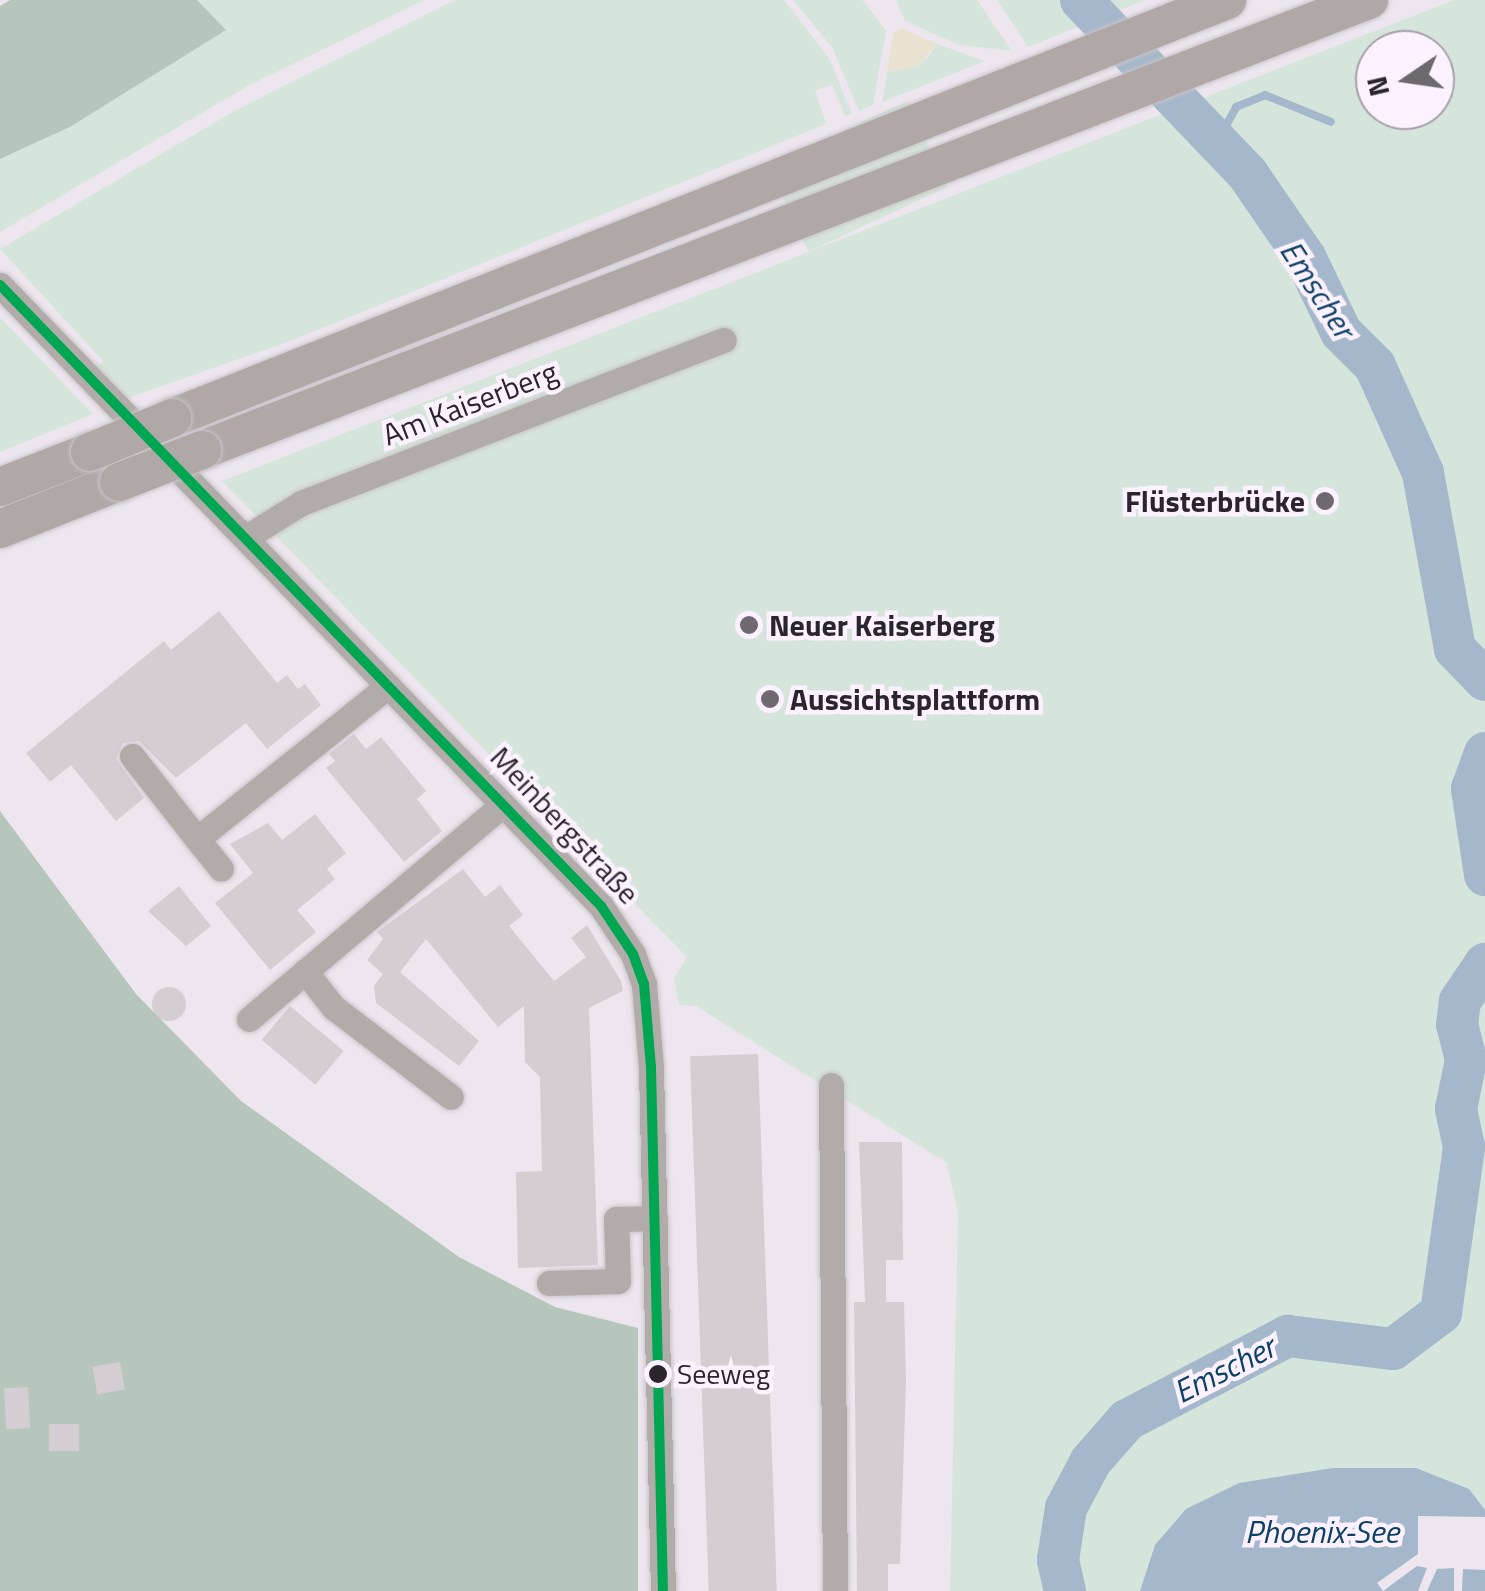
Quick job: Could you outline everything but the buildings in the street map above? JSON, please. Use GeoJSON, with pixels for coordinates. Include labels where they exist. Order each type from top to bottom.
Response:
{"type":"FeatureCollection","features":[{"type":"Feature","properties":{"kind":"highway"},"geometry":{"type":"LineString","coordinates":[[0,486],[615,247],[725,196],[1227,0]]}},
{"type":"Feature","properties":{"kind":"highway"},"geometry":{"type":"LineString","coordinates":[[0,529],[1369,0]]}},
{"type":"Feature","properties":{"kind":"street","name":"Meinbergstraße"},"geometry":{"type":"LineString","coordinates":[[0,285],[601,906],[633,954],[648,1019],[663,1591]]}},
{"type":"Feature","properties":{"kind":"street","name":"Am Kaiserberg"},"geometry":{"type":"LineString","coordinates":[[245,538],[301,503],[724,340]]}},
{"type":"Feature","properties":{"kind":"street"},"geometry":{"type":"LineString","coordinates":[[197,839],[388,686]]}},
{"type":"Feature","properties":{"kind":"street"},"geometry":{"type":"LineString","coordinates":[[132,756],[222,870]]}},
{"type":"Feature","properties":{"kind":"street"},"geometry":{"type":"LineString","coordinates":[[249,1020],[502,805]]}},
{"type":"Feature","properties":{"kind":"street"},"geometry":{"type":"LineString","coordinates":[[306,971],[334,1007],[451,1097]]}},
{"type":"Feature","properties":{"kind":"street"},"geometry":{"type":"LineString","coordinates":[[831,1085],[835,1591]]}},
{"type":"Feature","properties":{"kind":"street"},"geometry":{"type":"LineString","coordinates":[[549,1284],[618,1281],[616,1219],[655,1218]]}},
{"type":"Feature","properties":{"kind":"shaded area"},"geometry":{"type":"Polygon","coordinates":[[[10,0],[197,0],[226,30],[70,127],[0,159],[0,6],[10,0]]]}},
{"type":"Feature","properties":{"kind":"shaded area"},"geometry":{"type":"Polygon","coordinates":[[[197,0],[424,0],[246,87],[0,232],[0,159],[70,127],[225,30],[197,0]]]}},
{"type":"Feature","properties":{"kind":"shaded area"},"geometry":{"type":"Polygon","coordinates":[[[455,0],[784,0],[829,58],[852,114],[845,116],[832,85],[815,90],[826,124],[293,340],[125,399],[96,368],[103,361],[0,249],[236,110],[455,0]]]}},
{"type":"Feature","properties":{"kind":"shaded area"},"geometry":{"type":"Polygon","coordinates":[[[793,0],[862,0],[876,17],[886,31],[873,105],[859,111],[832,47],[793,0]]]}},
{"type":"Feature","properties":{"kind":"shaded area"},"geometry":{"type":"Polygon","coordinates":[[[896,0],[977,0],[1012,51],[959,45],[905,21],[896,0]]]}},
{"type":"Feature","properties":{"kind":"shaded area"},"geometry":{"type":"Polygon","coordinates":[[[997,0],[1145,0],[1028,47],[997,0]]]}},
{"type":"Feature","properties":{"kind":"shaded area"},"geometry":{"type":"Polygon","coordinates":[[[1454,0],[1485,0],[1485,1591],[950,1591],[958,1213],[947,1163],[696,1006],[679,1005],[674,979],[687,957],[222,481],[1355,39],[1355,130],[1455,130],[1455,30],[1377,30],[1454,0]]]}},
{"type":"Feature","properties":{"kind":"shaded area"},"geometry":{"type":"Polygon","coordinates":[[[937,44],[985,61],[882,102],[887,72],[927,58],[937,44]]]}},
{"type":"Feature","properties":{"kind":"shaded area"},"geometry":{"type":"Polygon","coordinates":[[[907,101],[947,187],[808,252],[768,166],[907,101]]]}},
{"type":"Feature","properties":{"kind":"shaded area"},"geometry":{"type":"Polygon","coordinates":[[[0,317],[93,414],[0,452],[0,317]]]}},
{"type":"Feature","properties":{"kind":"shaded area"},"geometry":{"type":"Polygon","coordinates":[[[0,811],[136,994],[241,1101],[459,1257],[555,1307],[638,1328],[638,1591],[0,1591],[0,811]]]}},
{"type":"Feature","properties":{"kind":"sand"},"geometry":{"type":"Polygon","coordinates":[[[902,28],[937,44],[917,66],[887,72],[893,33],[902,28]]]}},
{"type":"Feature","properties":{"kind":"water","name":"Phoenix-See"},"geometry":{"type":"Polygon","coordinates":[[[1333,1468],[1416,1468],[1469,1489],[1485,1510],[1485,1591],[1140,1591],[1155,1545],[1186,1509],[1239,1483],[1333,1468]]]}},
{"type":"Feature","properties":{"kind":"pier"},"geometry":{"type":"Polygon","coordinates":[[[1418,1516],[1485,1517],[1485,1570],[1463,1569],[1462,1591],[1454,1591],[1454,1568],[1437,1569],[1427,1591],[1418,1591],[1427,1568],[1417,1566],[1383,1591],[1377,1583],[1418,1554],[1418,1516]]]}},
{"type":"Feature","properties":{"kind":"waterway","name":"Emscher"},"geometry":{"type":"LineString","coordinates":[[1081,0],[1247,173],[1306,259],[1341,332],[1375,366],[1423,473],[1455,649],[1485,680]]}},
{"type":"Feature","properties":{"kind":"waterway"},"geometry":{"type":"LineString","coordinates":[[1218,140],[1236,107],[1265,95],[1331,122]]}},
{"type":"Feature","properties":{"kind":"waterway","name":"Emscher"},"geometry":{"type":"LineString","coordinates":[[1485,753],[1472,789],[1485,875]]}},
{"type":"Feature","properties":{"kind":"waterway","name":"Emscher"},"geometry":{"type":"LineString","coordinates":[[1065,1591],[1058,1560],[1066,1508],[1091,1461],[1127,1420],[1288,1336],[1393,1349],[1441,1313],[1464,1147],[1456,1109],[1466,1060],[1457,1025],[1460,1001],[1485,964]]}},
{"type":"Feature","properties":{"kind":"transit line"},"geometry":{"type":"LineString","coordinates":[[0,285],[601,906],[633,954],[644,984],[651,1068],[663,1591]]}},
{"type":"Feature","properties":{"kind":"place","name":"Flüsterbrücke"},"geometry":{"type":"Point","coordinates":[1325,501]}},
{"type":"Feature","properties":{"kind":"place","name":"Neuer Kaiserberg"},"geometry":{"type":"Point","coordinates":[749,625]}},
{"type":"Feature","properties":{"kind":"place","name":"Aussichtsplattform"},"geometry":{"type":"Point","coordinates":[770,699]}},
{"type":"Feature","properties":{"kind":"place","name":"Seeweg"},"geometry":{"type":"Point","coordinates":[658,1374]}}]}
